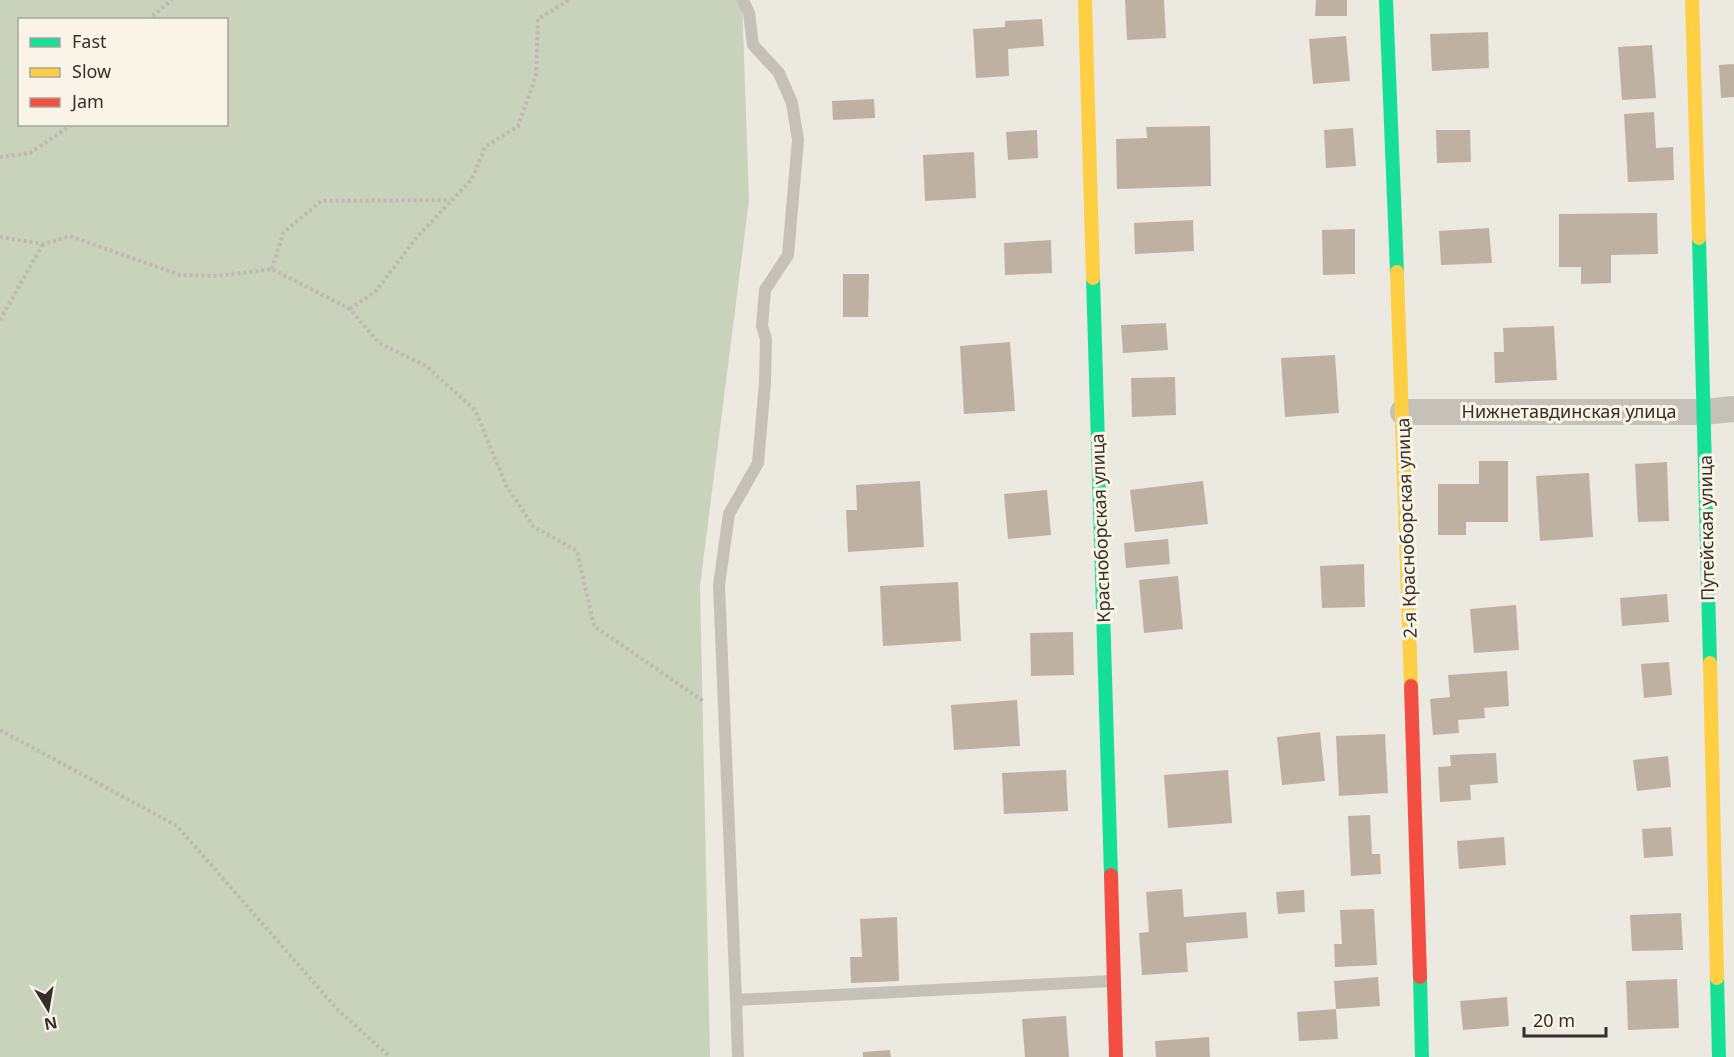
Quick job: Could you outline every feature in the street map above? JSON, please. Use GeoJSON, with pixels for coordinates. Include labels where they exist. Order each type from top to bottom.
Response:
{"type":"FeatureCollection","features":[{"type":"Feature","properties":{"kind":"street","name":"Красноборская улица"},"geometry":{"type":"LineString","coordinates":[[1085,0],[1116,1057]]}},
{"type":"Feature","properties":{"kind":"street","name":"2-я Красноборская улица"},"geometry":{"type":"LineString","coordinates":[[1386,0],[1403,412],[1422,1057]]}},
{"type":"Feature","properties":{"kind":"street","name":"Путейская улица"},"geometry":{"type":"LineString","coordinates":[[1692,0],[1719,1057]]}},
{"type":"Feature","properties":{"kind":"street","name":"Нижнетавдинская улица"},"geometry":{"type":"LineString","coordinates":[[1403,412],[1704,412],[1734,409]]}},
{"type":"Feature","properties":{"kind":"lane"},"geometry":{"type":"LineString","coordinates":[[738,1057],[719,585],[729,514],[758,463],[765,383],[766,339],[762,326],[765,290],[788,255],[798,140],[792,103],[779,73],[753,45],[749,13],[743,0]]}},
{"type":"Feature","properties":{"kind":"lane"},"geometry":{"type":"LineString","coordinates":[[736,1000],[1114,981]]}},
{"type":"Feature","properties":{"kind":"path"},"geometry":{"type":"LineString","coordinates":[[150,18],[172,0]]}},
{"type":"Feature","properties":{"kind":"path"},"geometry":{"type":"LineString","coordinates":[[350,309],[376,291],[417,237],[472,178],[485,147],[518,126],[536,76],[538,19],[569,0]]}},
{"type":"Feature","properties":{"kind":"path"},"geometry":{"type":"LineString","coordinates":[[0,157],[30,153],[70,126]]}},
{"type":"Feature","properties":{"kind":"path"},"geometry":{"type":"LineString","coordinates":[[272,269],[283,233],[321,201],[450,200]]}},
{"type":"Feature","properties":{"kind":"path"},"geometry":{"type":"LineString","coordinates":[[0,237],[43,244],[70,236],[180,275],[218,276],[272,269],[350,309],[379,343],[426,366],[475,410],[506,485],[533,526],[577,551],[594,626],[724,715]]}},
{"type":"Feature","properties":{"kind":"path"},"geometry":{"type":"LineString","coordinates":[[0,320],[43,244]]}},
{"type":"Feature","properties":{"kind":"path"},"geometry":{"type":"LineString","coordinates":[[0,730],[177,826],[337,1009],[390,1057]]}},
{"type":"Feature","properties":{"kind":"green space"},"geometry":{"type":"Polygon","coordinates":[[[0,0],[742,0],[749,200],[700,586],[710,1057],[0,1057],[0,0]]]}},
{"type":"Feature","properties":{"kind":"building"},"geometry":{"type":"Polygon","coordinates":[[[1125,0],[1164,0],[1166,38],[1127,40],[1125,0]]]}},
{"type":"Feature","properties":{"kind":"building"},"geometry":{"type":"Polygon","coordinates":[[[1316,0],[1347,0],[1347,16],[1315,16],[1316,0]]]}},
{"type":"Feature","properties":{"kind":"building"},"geometry":{"type":"Polygon","coordinates":[[[1042,19],[1044,46],[1008,49],[1009,76],[976,78],[973,29],[1005,27],[1005,21],[1042,19]]]}},
{"type":"Feature","properties":{"kind":"building"},"geometry":{"type":"Polygon","coordinates":[[[1488,32],[1489,68],[1432,71],[1430,34],[1488,32]]]}},
{"type":"Feature","properties":{"kind":"building"},"geometry":{"type":"Polygon","coordinates":[[[1346,36],[1350,81],[1313,84],[1309,39],[1346,36]]]}},
{"type":"Feature","properties":{"kind":"building"},"geometry":{"type":"Polygon","coordinates":[[[1652,45],[1656,98],[1622,100],[1618,47],[1652,45]]]}},
{"type":"Feature","properties":{"kind":"building"},"geometry":{"type":"Polygon","coordinates":[[[1734,64],[1734,97],[1721,98],[1719,65],[1734,64]]]}},
{"type":"Feature","properties":{"kind":"building"},"geometry":{"type":"Polygon","coordinates":[[[874,99],[875,118],[833,120],[832,101],[874,99]]]}},
{"type":"Feature","properties":{"kind":"building"},"geometry":{"type":"Polygon","coordinates":[[[1654,112],[1656,148],[1673,147],[1674,180],[1628,182],[1624,114],[1654,112]]]}},
{"type":"Feature","properties":{"kind":"building"},"geometry":{"type":"Polygon","coordinates":[[[1210,126],[1211,186],[1117,189],[1116,139],[1147,138],[1146,127],[1210,126]]]}},
{"type":"Feature","properties":{"kind":"building"},"geometry":{"type":"Polygon","coordinates":[[[1353,128],[1356,166],[1326,168],[1324,130],[1353,128]]]}},
{"type":"Feature","properties":{"kind":"building"},"geometry":{"type":"Polygon","coordinates":[[[1037,130],[1038,158],[1008,160],[1006,132],[1037,130]]]}},
{"type":"Feature","properties":{"kind":"building"},"geometry":{"type":"Polygon","coordinates":[[[1436,130],[1470,130],[1471,162],[1437,163],[1436,130]]]}},
{"type":"Feature","properties":{"kind":"building"},"geometry":{"type":"Polygon","coordinates":[[[974,152],[976,198],[925,201],[923,155],[974,152]]]}},
{"type":"Feature","properties":{"kind":"building"},"geometry":{"type":"Polygon","coordinates":[[[1657,213],[1658,254],[1611,255],[1611,283],[1581,284],[1581,267],[1559,267],[1559,214],[1657,213]]]}},
{"type":"Feature","properties":{"kind":"building"},"geometry":{"type":"Polygon","coordinates":[[[1193,220],[1194,251],[1135,254],[1134,223],[1193,220]]]}},
{"type":"Feature","properties":{"kind":"building"},"geometry":{"type":"Polygon","coordinates":[[[1489,228],[1492,263],[1441,265],[1439,231],[1489,228]]]}},
{"type":"Feature","properties":{"kind":"building"},"geometry":{"type":"Polygon","coordinates":[[[1355,229],[1355,274],[1323,275],[1322,230],[1355,229]]]}},
{"type":"Feature","properties":{"kind":"building"},"geometry":{"type":"Polygon","coordinates":[[[1051,240],[1052,273],[1005,275],[1004,243],[1051,240]]]}},
{"type":"Feature","properties":{"kind":"building"},"geometry":{"type":"Polygon","coordinates":[[[843,274],[869,274],[868,317],[843,317],[843,274]]]}},
{"type":"Feature","properties":{"kind":"building"},"geometry":{"type":"Polygon","coordinates":[[[1166,323],[1168,350],[1123,353],[1121,325],[1166,323]]]}},
{"type":"Feature","properties":{"kind":"building"},"geometry":{"type":"Polygon","coordinates":[[[1554,326],[1557,380],[1495,383],[1494,352],[1504,352],[1503,328],[1554,326]]]}},
{"type":"Feature","properties":{"kind":"building"},"geometry":{"type":"Polygon","coordinates":[[[1010,342],[1015,411],[964,414],[960,346],[1010,342]]]}},
{"type":"Feature","properties":{"kind":"building"},"geometry":{"type":"Polygon","coordinates":[[[1335,355],[1339,413],[1285,417],[1281,358],[1335,355]]]}},
{"type":"Feature","properties":{"kind":"building"},"geometry":{"type":"Polygon","coordinates":[[[1175,377],[1176,415],[1132,417],[1131,378],[1175,377]]]}},
{"type":"Feature","properties":{"kind":"building"},"geometry":{"type":"Polygon","coordinates":[[[1479,461],[1508,461],[1508,522],[1466,522],[1466,535],[1438,535],[1438,484],[1479,484],[1479,461]]]}},
{"type":"Feature","properties":{"kind":"building"},"geometry":{"type":"Polygon","coordinates":[[[1667,462],[1669,521],[1638,522],[1635,464],[1667,462]]]}},
{"type":"Feature","properties":{"kind":"building"},"geometry":{"type":"Polygon","coordinates":[[[1589,473],[1593,537],[1540,541],[1536,476],[1589,473]]]}},
{"type":"Feature","properties":{"kind":"building"},"geometry":{"type":"Polygon","coordinates":[[[920,481],[924,547],[848,552],[846,510],[857,510],[856,485],[920,481]]]}},
{"type":"Feature","properties":{"kind":"building"},"geometry":{"type":"Polygon","coordinates":[[[1203,481],[1208,524],[1135,532],[1130,490],[1203,481]]]}},
{"type":"Feature","properties":{"kind":"building"},"geometry":{"type":"Polygon","coordinates":[[[1047,490],[1051,535],[1008,539],[1004,494],[1047,490]]]}},
{"type":"Feature","properties":{"kind":"building"},"geometry":{"type":"Polygon","coordinates":[[[1168,539],[1170,564],[1126,568],[1124,543],[1168,539]]]}},
{"type":"Feature","properties":{"kind":"building"},"geometry":{"type":"Polygon","coordinates":[[[1364,564],[1365,607],[1322,608],[1320,566],[1364,564]]]}},
{"type":"Feature","properties":{"kind":"building"},"geometry":{"type":"Polygon","coordinates":[[[1178,576],[1183,629],[1144,633],[1139,580],[1178,576]]]}},
{"type":"Feature","properties":{"kind":"building"},"geometry":{"type":"Polygon","coordinates":[[[958,582],[961,641],[883,646],[880,586],[958,582]]]}},
{"type":"Feature","properties":{"kind":"building"},"geometry":{"type":"Polygon","coordinates":[[[1667,594],[1669,622],[1622,626],[1620,598],[1667,594]]]}},
{"type":"Feature","properties":{"kind":"building"},"geometry":{"type":"Polygon","coordinates":[[[1516,605],[1519,650],[1474,653],[1470,609],[1516,605]]]}},
{"type":"Feature","properties":{"kind":"building"},"geometry":{"type":"Polygon","coordinates":[[[1073,632],[1074,675],[1031,676],[1030,633],[1073,632]]]}},
{"type":"Feature","properties":{"kind":"building"},"geometry":{"type":"Polygon","coordinates":[[[1669,662],[1672,695],[1644,698],[1641,664],[1669,662]]]}},
{"type":"Feature","properties":{"kind":"building"},"geometry":{"type":"Polygon","coordinates":[[[1507,671],[1509,706],[1484,708],[1485,718],[1458,720],[1459,733],[1433,735],[1430,699],[1450,697],[1448,675],[1507,671]]]}},
{"type":"Feature","properties":{"kind":"building"},"geometry":{"type":"Polygon","coordinates":[[[1017,700],[1020,746],[954,750],[951,705],[1017,700]]]}},
{"type":"Feature","properties":{"kind":"building"},"geometry":{"type":"Polygon","coordinates":[[[1320,732],[1325,781],[1282,785],[1277,737],[1320,732]]]}},
{"type":"Feature","properties":{"kind":"building"},"geometry":{"type":"Polygon","coordinates":[[[1385,734],[1388,793],[1339,796],[1336,736],[1385,734]]]}},
{"type":"Feature","properties":{"kind":"building"},"geometry":{"type":"Polygon","coordinates":[[[1496,753],[1498,783],[1470,785],[1471,800],[1440,802],[1438,767],[1451,766],[1450,755],[1496,753]]]}},
{"type":"Feature","properties":{"kind":"building"},"geometry":{"type":"Polygon","coordinates":[[[1668,756],[1671,787],[1637,791],[1633,760],[1668,756]]]}},
{"type":"Feature","properties":{"kind":"building"},"geometry":{"type":"Polygon","coordinates":[[[1066,770],[1068,811],[1004,814],[1002,773],[1066,770]]]}},
{"type":"Feature","properties":{"kind":"building"},"geometry":{"type":"Polygon","coordinates":[[[1228,770],[1232,823],[1168,828],[1164,775],[1228,770]]]}},
{"type":"Feature","properties":{"kind":"building"},"geometry":{"type":"Polygon","coordinates":[[[1370,815],[1372,854],[1380,854],[1381,874],[1351,876],[1348,816],[1370,815]]]}},
{"type":"Feature","properties":{"kind":"building"},"geometry":{"type":"Polygon","coordinates":[[[1671,827],[1673,856],[1644,858],[1642,829],[1671,827]]]}},
{"type":"Feature","properties":{"kind":"building"},"geometry":{"type":"Polygon","coordinates":[[[1504,837],[1506,865],[1459,869],[1457,841],[1504,837]]]}},
{"type":"Feature","properties":{"kind":"building"},"geometry":{"type":"Polygon","coordinates":[[[1182,889],[1184,917],[1246,912],[1248,938],[1186,943],[1188,972],[1142,975],[1139,933],[1149,932],[1146,892],[1182,889]]]}},
{"type":"Feature","properties":{"kind":"building"},"geometry":{"type":"Polygon","coordinates":[[[1304,890],[1305,912],[1278,914],[1276,892],[1304,890]]]}},
{"type":"Feature","properties":{"kind":"building"},"geometry":{"type":"Polygon","coordinates":[[[1374,909],[1377,965],[1335,967],[1334,944],[1342,944],[1340,910],[1374,909]]]}},
{"type":"Feature","properties":{"kind":"building"},"geometry":{"type":"Polygon","coordinates":[[[1681,913],[1683,950],[1632,951],[1630,915],[1681,913]]]}},
{"type":"Feature","properties":{"kind":"building"},"geometry":{"type":"Polygon","coordinates":[[[897,917],[899,981],[851,983],[850,957],[862,957],[860,919],[897,917]]]}},
{"type":"Feature","properties":{"kind":"building"},"geometry":{"type":"Polygon","coordinates":[[[1378,977],[1380,1006],[1336,1009],[1334,981],[1378,977]]]}},
{"type":"Feature","properties":{"kind":"building"},"geometry":{"type":"Polygon","coordinates":[[[1677,979],[1679,1028],[1628,1030],[1626,981],[1677,979]]]}},
{"type":"Feature","properties":{"kind":"building"},"geometry":{"type":"Polygon","coordinates":[[[1507,997],[1509,1026],[1463,1030],[1460,1001],[1507,997]]]}},
{"type":"Feature","properties":{"kind":"building"},"geometry":{"type":"Polygon","coordinates":[[[1336,1009],[1338,1039],[1299,1041],[1297,1012],[1336,1009]]]}},
{"type":"Feature","properties":{"kind":"building"},"geometry":{"type":"Polygon","coordinates":[[[1066,1016],[1069,1057],[1025,1057],[1022,1019],[1066,1016]]]}},
{"type":"Feature","properties":{"kind":"building"},"geometry":{"type":"Polygon","coordinates":[[[1209,1037],[1210,1057],[1156,1057],[1155,1041],[1209,1037]]]}},
{"type":"Feature","properties":{"kind":"building"},"geometry":{"type":"Polygon","coordinates":[[[890,1050],[891,1057],[863,1057],[863,1052],[890,1050]]]}},
{"type":"Feature","properties":{"kind":"traffic: fast"},"geometry":{"type":"LineString","coordinates":[[1386,0],[1397,272]]}},
{"type":"Feature","properties":{"kind":"traffic: fast"},"geometry":{"type":"LineString","coordinates":[[1699,238],[1710,663]]}},
{"type":"Feature","properties":{"kind":"traffic: fast"},"geometry":{"type":"LineString","coordinates":[[1093,278],[1111,875]]}},
{"type":"Feature","properties":{"kind":"traffic: fast"},"geometry":{"type":"LineString","coordinates":[[1420,977],[1422,1057]]}},
{"type":"Feature","properties":{"kind":"traffic: fast"},"geometry":{"type":"LineString","coordinates":[[1717,978],[1719,1057]]}},
{"type":"Feature","properties":{"kind":"traffic: slow"},"geometry":{"type":"LineString","coordinates":[[1085,0],[1093,278]]}},
{"type":"Feature","properties":{"kind":"traffic: slow"},"geometry":{"type":"LineString","coordinates":[[1692,0],[1699,238]]}},
{"type":"Feature","properties":{"kind":"traffic: slow"},"geometry":{"type":"LineString","coordinates":[[1397,272],[1411,686]]}},
{"type":"Feature","properties":{"kind":"traffic: slow"},"geometry":{"type":"LineString","coordinates":[[1710,663],[1717,978]]}},
{"type":"Feature","properties":{"kind":"traffic: jam"},"geometry":{"type":"LineString","coordinates":[[1411,686],[1420,977]]}},
{"type":"Feature","properties":{"kind":"traffic: jam"},"geometry":{"type":"LineString","coordinates":[[1111,875],[1116,1057]]}}]}
